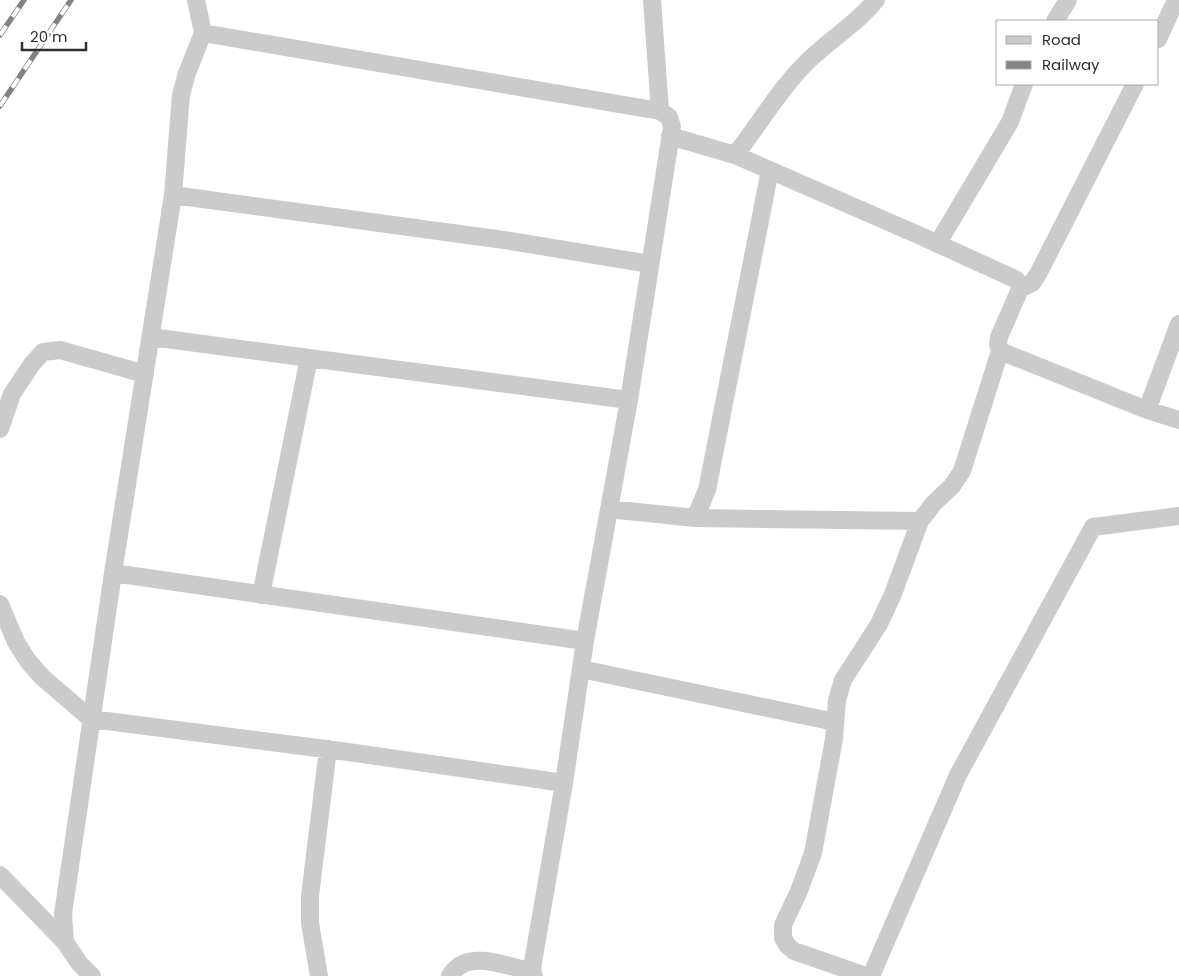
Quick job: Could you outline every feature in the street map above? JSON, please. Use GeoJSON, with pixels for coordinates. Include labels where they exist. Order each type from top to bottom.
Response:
{"type":"FeatureCollection","features":[{"type":"Feature","properties":{"kind":"street"},"geometry":{"type":"LineString","coordinates":[[65,942],[63,914],[91,719],[173,195],[181,95],[187,73],[203,33],[196,0]]}},
{"type":"Feature","properties":{"kind":"street"},"geometry":{"type":"LineString","coordinates":[[652,0],[660,111]]}},
{"type":"Feature","properties":{"kind":"street"},"geometry":{"type":"LineString","coordinates":[[735,154],[785,86],[806,63],[870,8],[876,0]]}},
{"type":"Feature","properties":{"kind":"street"},"geometry":{"type":"LineString","coordinates":[[1057,20],[1068,0]]}},
{"type":"Feature","properties":{"kind":"street"},"geometry":{"type":"LineString","coordinates":[[1159,37],[1176,0]]}},
{"type":"Feature","properties":{"kind":"street"},"geometry":{"type":"LineString","coordinates":[[203,33],[660,111],[669,118],[672,127],[629,400],[585,641],[533,974],[478,961],[465,962],[450,976]]}},
{"type":"Feature","properties":{"kind":"street"},"geometry":{"type":"LineString","coordinates":[[938,244],[1006,130],[1024,85]]}},
{"type":"Feature","properties":{"kind":"street"},"geometry":{"type":"LineString","coordinates":[[1020,288],[1032,282],[1038,274],[1134,85]]}},
{"type":"Feature","properties":{"kind":"street"},"geometry":{"type":"LineString","coordinates":[[670,136],[735,154],[938,244],[1015,279],[1019,283],[1020,288],[999,337],[1000,351],[962,470],[952,486],[934,503],[920,521],[893,594],[879,624],[843,680],[837,700],[834,739],[813,852],[783,925],[783,938],[794,951],[866,976]]}},
{"type":"Feature","properties":{"kind":"street"},"geometry":{"type":"LineString","coordinates":[[695,518],[706,490],[770,170]]}},
{"type":"Feature","properties":{"kind":"street"},"geometry":{"type":"LineString","coordinates":[[173,195],[504,240],[650,264]]}},
{"type":"Feature","properties":{"kind":"street"},"geometry":{"type":"LineString","coordinates":[[1147,410],[1179,324]]}},
{"type":"Feature","properties":{"kind":"street"},"geometry":{"type":"LineString","coordinates":[[151,336],[629,400]]}},
{"type":"Feature","properties":{"kind":"street"},"geometry":{"type":"LineString","coordinates":[[0,429],[12,394],[32,364],[43,352],[60,350],[145,374]]}},
{"type":"Feature","properties":{"kind":"street"},"geometry":{"type":"LineString","coordinates":[[1000,351],[1147,410],[1179,420]]}},
{"type":"Feature","properties":{"kind":"street"},"geometry":{"type":"LineString","coordinates":[[261,595],[309,358]]}},
{"type":"Feature","properties":{"kind":"street"},"geometry":{"type":"LineString","coordinates":[[609,509],[695,518],[920,521]]}},
{"type":"Feature","properties":{"kind":"street"},"geometry":{"type":"LineString","coordinates":[[871,976],[958,774],[1093,527],[1179,516]]}},
{"type":"Feature","properties":{"kind":"street"},"geometry":{"type":"LineString","coordinates":[[114,573],[585,641]]}},
{"type":"Feature","properties":{"kind":"street"},"geometry":{"type":"LineString","coordinates":[[0,604],[16,642],[28,661],[42,677],[91,719],[328,749],[564,784]]}},
{"type":"Feature","properties":{"kind":"street"},"geometry":{"type":"LineString","coordinates":[[581,669],[835,722]]}},
{"type":"Feature","properties":{"kind":"street"},"geometry":{"type":"LineString","coordinates":[[319,976],[310,923],[310,896],[328,749]]}},
{"type":"Feature","properties":{"kind":"street"},"geometry":{"type":"LineString","coordinates":[[0,875],[65,942],[79,963],[92,976]]}},
{"type":"Feature","properties":{"kind":"railway"},"geometry":{"type":"LineString","coordinates":[[0,35],[24,0]]}},
{"type":"Feature","properties":{"kind":"railway"},"geometry":{"type":"LineString","coordinates":[[0,106],[71,0]]}}]}
